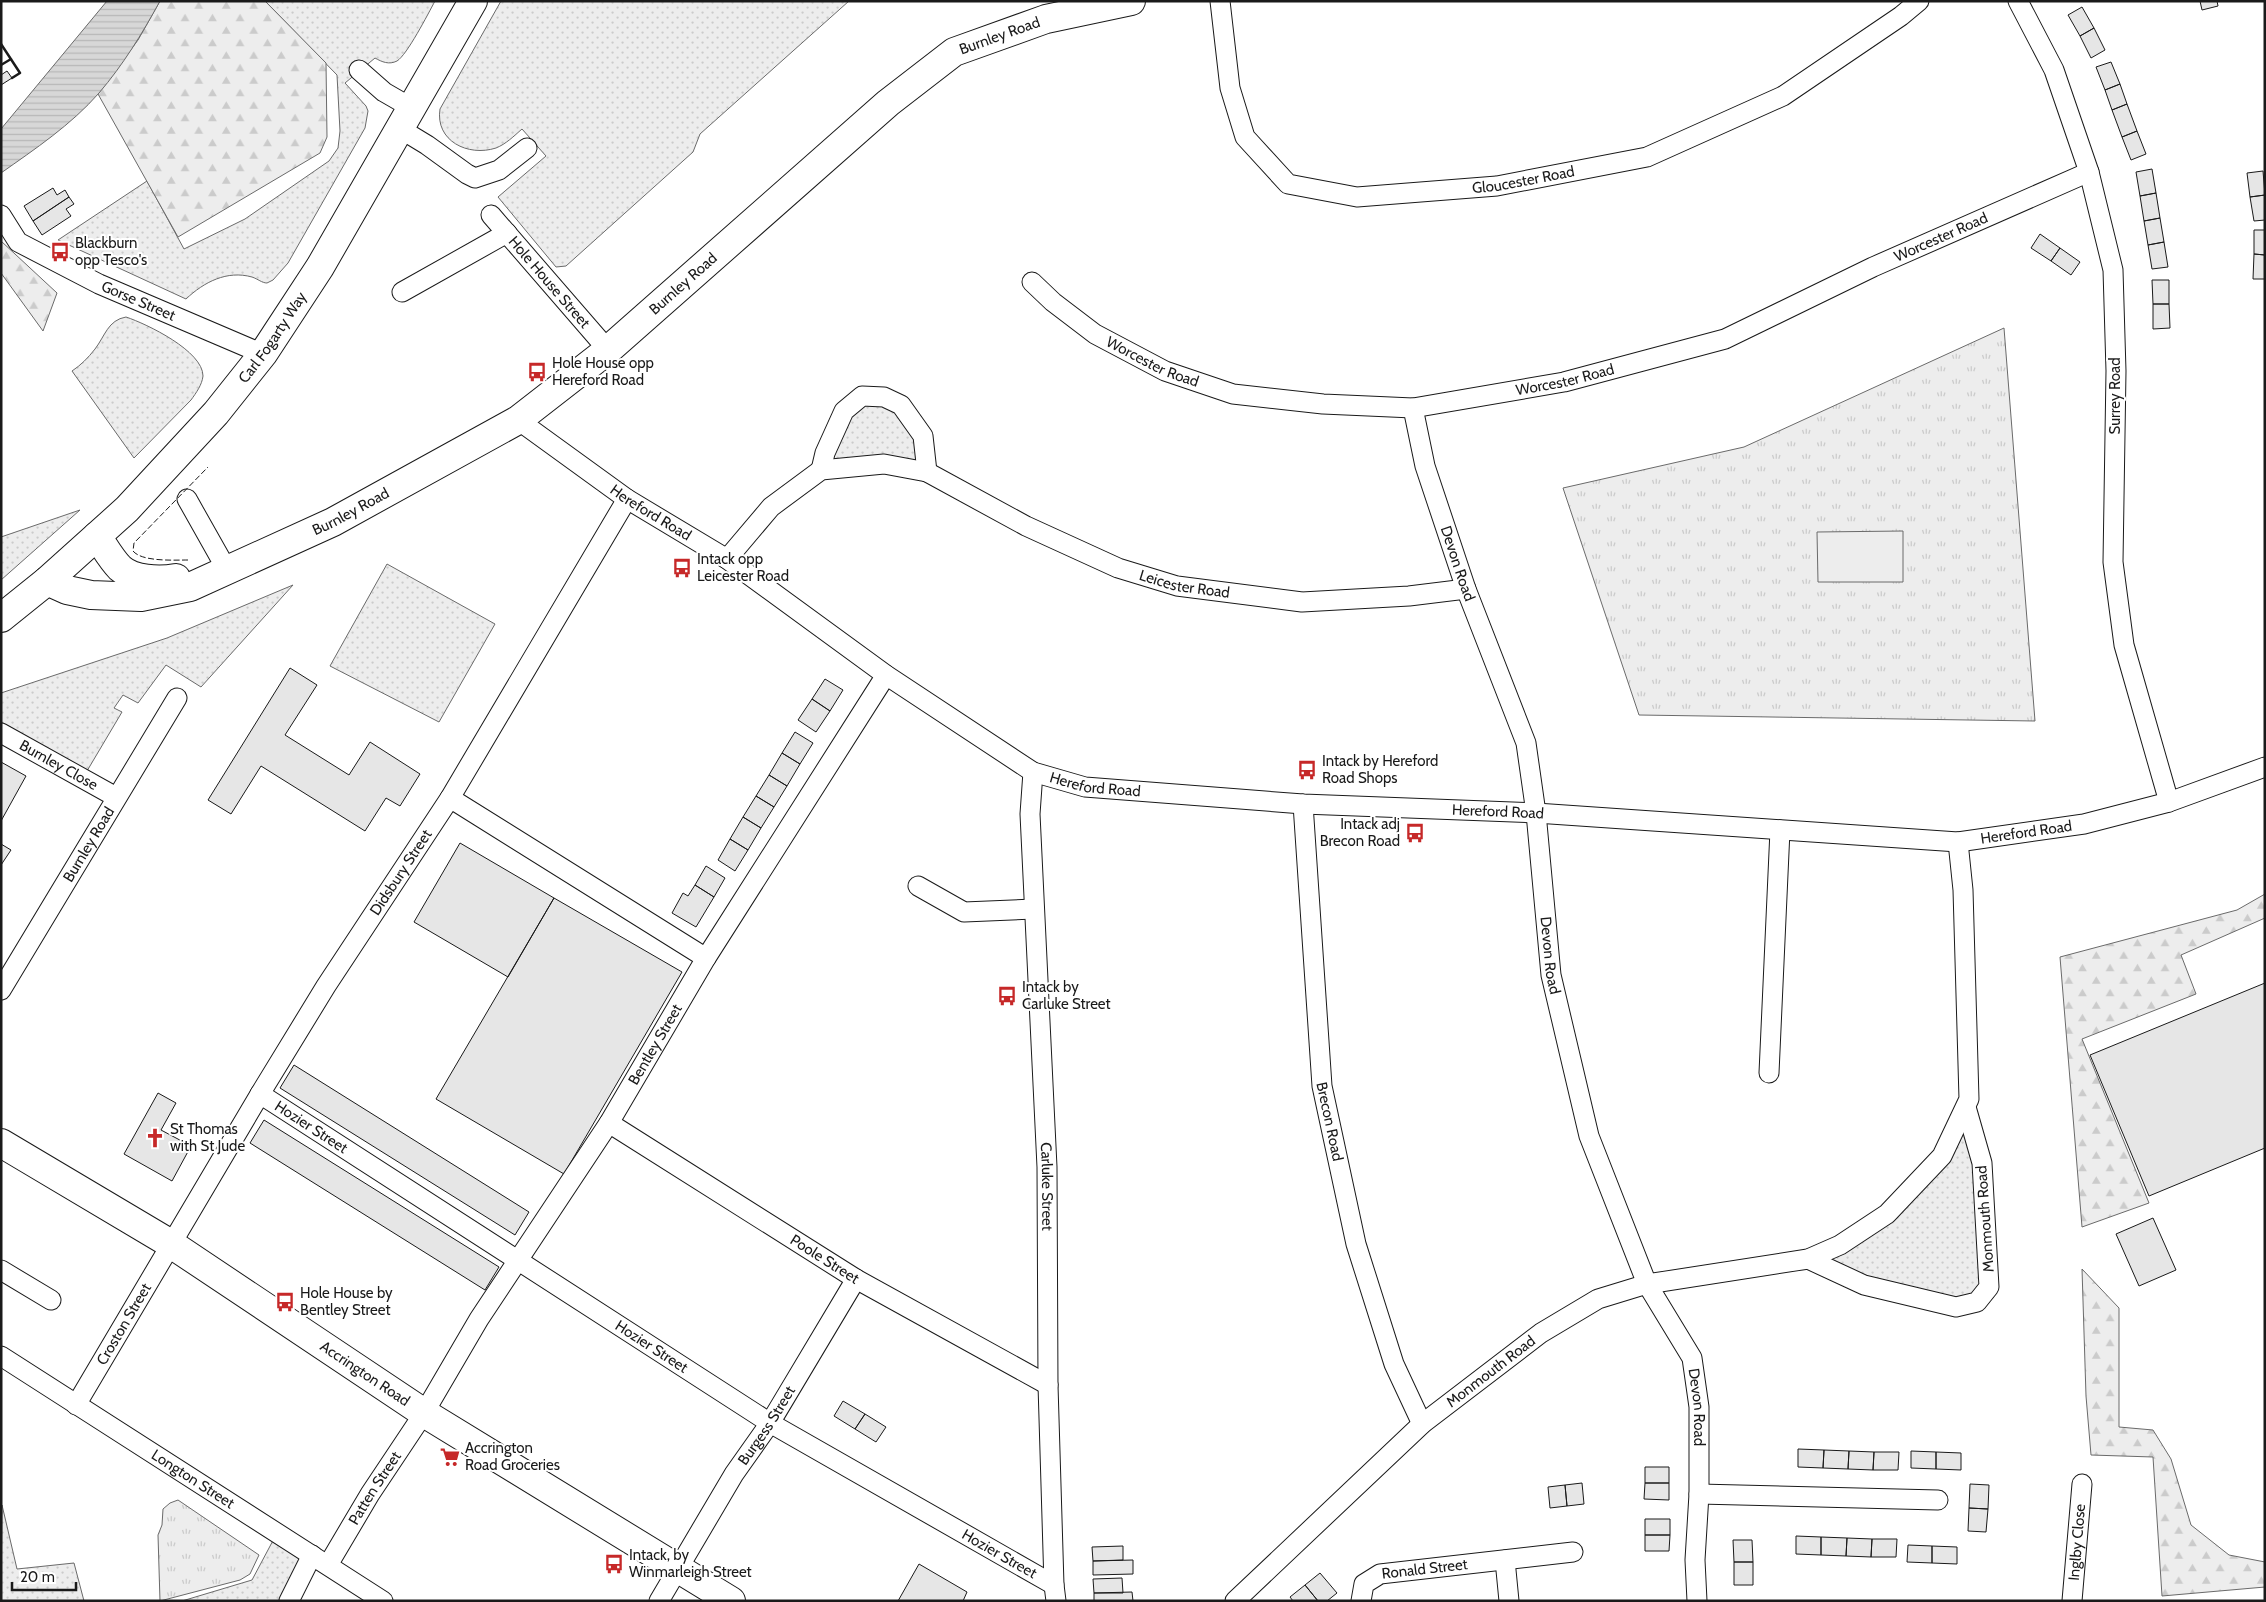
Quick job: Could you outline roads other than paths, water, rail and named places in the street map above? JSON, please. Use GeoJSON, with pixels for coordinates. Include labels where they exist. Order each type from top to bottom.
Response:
{"type":"FeatureCollection","features":[{"type":"Feature","properties":{"kind":"main road","name":"Carl Fogarty Way"},"geometry":{"type":"LineString","coordinates":[[1,618],[127,509],[209,419],[263,354],[320,267],[404,118],[474,1]]}},
{"type":"Feature","properties":{"kind":"main road","name":"Burnley Road"},"geometry":{"type":"LineString","coordinates":[[46,581],[67,590],[91,595],[141,597],[190,587],[333,522],[518,420],[608,350],[888,103],[954,52],[1046,19],[1131,1]]}},
{"type":"Feature","properties":{"kind":"main road","name":"Burnley Road"},"geometry":{"type":"LineString","coordinates":[[97,536],[121,569],[140,578],[172,579],[227,570]]}},
{"type":"Feature","properties":{"kind":"main road","name":"Accrington Road"},"geometry":{"type":"LineString","coordinates":[[1,1143],[171,1244],[424,1413],[677,1570],[731,1601]]}},
{"type":"Feature","properties":{"kind":"street","name":"Gloucester Road"},"geometry":{"type":"LineString","coordinates":[[1220,1],[1230,88],[1246,137],[1288,184],[1357,197],[1497,186],[1648,157],[1783,96],[1901,16],[1919,1]]}},
{"type":"Feature","properties":{"kind":"street","name":"Surrey Road"},"geometry":{"type":"LineString","coordinates":[[2018,1],[2054,70],[2088,172],[2113,270],[2116,371],[2113,562],[2124,646],[2169,802]]}},
{"type":"Feature","properties":{"kind":"street"},"geometry":{"type":"LineString","coordinates":[[359,70],[384,92],[427,145],[475,178],[500,170],[527,148]]}},
{"type":"Feature","properties":{"kind":"street","name":"Worcester Road"},"geometry":{"type":"LineString","coordinates":[[1032,282],[1053,302],[1095,334],[1166,371],[1233,394],[1323,404],[1413,408],[1564,382],[1724,339],[1873,267],[2088,172]]}},
{"type":"Feature","properties":{"kind":"street","name":"Hole House Street"},"geometry":{"type":"LineString","coordinates":[[491,215],[608,350]]}},
{"type":"Feature","properties":{"kind":"street","name":"Gorse Street"},"geometry":{"type":"LineString","coordinates":[[2,217],[18,242],[99,284],[263,354]]}},
{"type":"Feature","properties":{"kind":"street"},"geometry":{"type":"LineString","coordinates":[[402,292],[507,233]]}},
{"type":"Feature","properties":{"kind":"street"},"geometry":{"type":"LineString","coordinates":[[727,559],[771,507],[821,470],[825,453],[844,412],[862,396],[884,397],[902,406],[923,436],[927,472]]}},
{"type":"Feature","properties":{"kind":"street","name":"Devon Road"},"geometry":{"type":"LineString","coordinates":[[1413,408],[1425,466],[1466,589],[1526,743],[1536,813],[1551,975],[1586,1127],[1647,1284],[1692,1358],[1699,1407],[1699,1494],[1695,1560],[1697,1601]]}},
{"type":"Feature","properties":{"kind":"street","name":"Hereford Road"},"geometry":{"type":"LineString","coordinates":[[518,420],[627,499],[727,559],[886,675],[1033,772],[1085,787],[1303,804],[1536,813],[1958,842],[2084,824],[2169,802],[2265,767]]}},
{"type":"Feature","properties":{"kind":"street","name":"Leicester Road"},"geometry":{"type":"LineString","coordinates":[[821,470],[884,464],[927,472],[1034,530],[1118,568],[1176,586],[1302,602],[1409,596],[1466,589]]}},
{"type":"Feature","properties":{"kind":"street"},"geometry":{"type":"LineString","coordinates":[[187,499],[227,570]]}},
{"type":"Feature","properties":{"kind":"street","name":"Didsbury Street"},"geometry":{"type":"LineString","coordinates":[[171,1244],[326,986],[450,798],[627,499]]}},
{"type":"Feature","properties":{"kind":"street","name":"Bentley Street"},"geometry":{"type":"LineString","coordinates":[[424,1413],[479,1319],[609,1122],[706,958],[886,675]]}},
{"type":"Feature","properties":{"kind":"street","name":"Burnley Road"},"geometry":{"type":"LineString","coordinates":[[1,990],[177,698]]}},
{"type":"Feature","properties":{"kind":"street","name":"Burnley Close"},"geometry":{"type":"LineString","coordinates":[[1,734],[116,797]]}},
{"type":"Feature","properties":{"kind":"street","name":"Carluke Street"},"geometry":{"type":"LineString","coordinates":[[1033,772],[1030,814],[1047,1167],[1048,1385],[1055,1593]]}},
{"type":"Feature","properties":{"kind":"street"},"geometry":{"type":"LineString","coordinates":[[450,798],[706,958]]}},
{"type":"Feature","properties":{"kind":"street","name":"Brecon Road"},"geometry":{"type":"LineString","coordinates":[[1303,804],[1322,1086],[1356,1244],[1394,1364],[1422,1424]]}},
{"type":"Feature","properties":{"kind":"street"},"geometry":{"type":"LineString","coordinates":[[1769,1073],[1780,830]]}},
{"type":"Feature","properties":{"kind":"street","name":"Monmouth Road"},"geometry":{"type":"LineString","coordinates":[[1235,1601],[1422,1424],[1540,1332],[1598,1299],[1647,1284],[1808,1258],[1840,1245],[1887,1214],[1942,1156],[1969,1099],[1963,900],[1958,842]]}},
{"type":"Feature","properties":{"kind":"street"},"geometry":{"type":"LineString","coordinates":[[918,886],[964,912],[1034,909]]}},
{"type":"Feature","properties":{"kind":"street","name":"Hozier Street"},"geometry":{"type":"LineString","coordinates":[[260,1094],[770,1423],[1055,1593]]}},
{"type":"Feature","properties":{"kind":"street","name":"Monmouth Road"},"geometry":{"type":"LineString","coordinates":[[1808,1258],[1864,1285],[1956,1307],[1977,1302],[1989,1287],[1989,1277],[1982,1163],[1966,1107]]}},
{"type":"Feature","properties":{"kind":"street","name":"Poole Street"},"geometry":{"type":"LineString","coordinates":[[609,1122],[856,1279],[1048,1385]]}},
{"type":"Feature","properties":{"kind":"street","name":"Croston Street"},"geometry":{"type":"LineString","coordinates":[[76,1405],[171,1244]]}},
{"type":"Feature","properties":{"kind":"street"},"geometry":{"type":"LineString","coordinates":[[1,1270],[51,1300]]}},
{"type":"Feature","properties":{"kind":"street","name":"Burgess Street"},"geometry":{"type":"LineString","coordinates":[[659,1601],[734,1474],[770,1423],[856,1279]]}},
{"type":"Feature","properties":{"kind":"street","name":"Longton Street"},"geometry":{"type":"LineString","coordinates":[[1,1356],[383,1601]]}},
{"type":"Feature","properties":{"kind":"street","name":"Patten Street"},"geometry":{"type":"LineString","coordinates":[[289,1601],[370,1494],[424,1413]]}},
{"type":"Feature","properties":{"kind":"street","name":"Inglby Close"},"geometry":{"type":"LineString","coordinates":[[2072,1601],[2082,1484]]}},
{"type":"Feature","properties":{"kind":"street"},"geometry":{"type":"LineString","coordinates":[[1699,1494],[1938,1500]]}},
{"type":"Feature","properties":{"kind":"street","name":"Ronald Street"},"geometry":{"type":"LineString","coordinates":[[1361,1601],[1364,1584],[1380,1574],[1573,1552]]}},
{"type":"Feature","properties":{"kind":"street"},"geometry":{"type":"LineString","coordinates":[[1505,1560],[1509,1601]]}},
{"type":"Feature","properties":{"kind":"place","name":"Blackburn opp Tesco's"},"geometry":{"type":"Point","coordinates":[60,252]}},
{"type":"Feature","properties":{"kind":"place","name":"Hole House opp Hereford Road"},"geometry":{"type":"Point","coordinates":[537,372]}},
{"type":"Feature","properties":{"kind":"place","name":"Intack opp Leicester Road"},"geometry":{"type":"Point","coordinates":[682,568]}},
{"type":"Feature","properties":{"kind":"place","name":"Intack by Hereford Road Shops"},"geometry":{"type":"Point","coordinates":[1307,770]}},
{"type":"Feature","properties":{"kind":"place","name":"Intack adj Brecon Road"},"geometry":{"type":"Point","coordinates":[1415,833]}},
{"type":"Feature","properties":{"kind":"place","name":"Intack by Carluke Street"},"geometry":{"type":"Point","coordinates":[1007,996]}},
{"type":"Feature","properties":{"kind":"place","name":"St Thomas with St Jude"},"geometry":{"type":"Point","coordinates":[155,1138]}},
{"type":"Feature","properties":{"kind":"place","name":"Hole House by Bentley Street"},"geometry":{"type":"Point","coordinates":[285,1302]}},
{"type":"Feature","properties":{"kind":"place","name":"Accrington Road Groceries"},"geometry":{"type":"Point","coordinates":[450,1457]}},
{"type":"Feature","properties":{"kind":"place","name":"Intack, by Winmarleigh Street"},"geometry":{"type":"Point","coordinates":[614,1564]}}]}
